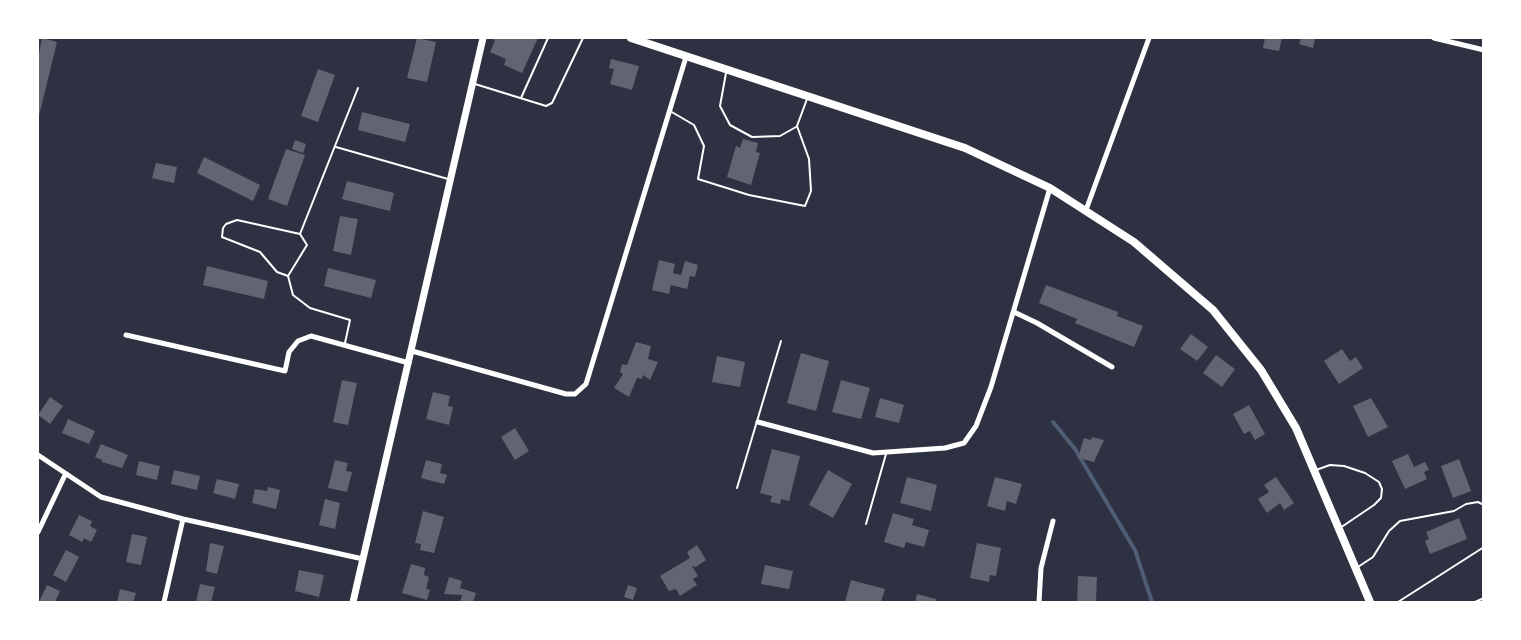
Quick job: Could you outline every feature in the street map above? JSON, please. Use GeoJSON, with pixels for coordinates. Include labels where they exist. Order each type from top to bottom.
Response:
{"type":"FeatureCollection","features":[{"type":"Feature","properties":{"kind":"main road"},"geometry":{"type":"LineString","coordinates":[[631,38],[965,148],[1050,188],[1086,210],[1162,264],[1214,309],[1261,370],[1296,428],[1316,470],[1338,528],[1371,603]]}},
{"type":"Feature","properties":{"kind":"street"},"geometry":{"type":"LineString","coordinates":[[354,603],[483,38]]}},
{"type":"Feature","properties":{"kind":"street"},"geometry":{"type":"LineString","coordinates":[[1086,210],[1149,38]]}},
{"type":"Feature","properties":{"kind":"street"},"geometry":{"type":"LineString","coordinates":[[1434,38],[1484,50]]}},
{"type":"Feature","properties":{"kind":"street"},"geometry":{"type":"LineString","coordinates":[[412,351],[566,394],[575,394],[586,384],[686,57]]}},
{"type":"Feature","properties":{"kind":"street"},"geometry":{"type":"LineString","coordinates":[[758,422],[873,453],[945,448],[964,442],[976,426],[991,387],[1050,188]]}},
{"type":"Feature","properties":{"kind":"street"},"geometry":{"type":"LineString","coordinates":[[1014,312],[1112,367]]}},
{"type":"Feature","properties":{"kind":"street"},"geometry":{"type":"LineString","coordinates":[[126,335],[285,370],[289,352],[298,341],[311,336],[409,363]]}},
{"type":"Feature","properties":{"kind":"street"},"geometry":{"type":"LineString","coordinates":[[38,455],[101,497],[183,519],[363,560]]}},
{"type":"Feature","properties":{"kind":"street"},"geometry":{"type":"LineString","coordinates":[[38,532],[65,475]]}},
{"type":"Feature","properties":{"kind":"street"},"geometry":{"type":"LineString","coordinates":[[164,603],[183,519]]}},
{"type":"Feature","properties":{"kind":"street"},"geometry":{"type":"LineString","coordinates":[[1039,603],[1041,568],[1053,521]]}},
{"type":"Feature","properties":{"kind":"lane"},"geometry":{"type":"LineString","coordinates":[[520,99],[548,38]]}},
{"type":"Feature","properties":{"kind":"lane"},"geometry":{"type":"LineString","coordinates":[[472,83],[540,105],[552,103],[583,38]]}},
{"type":"Feature","properties":{"kind":"lane"},"geometry":{"type":"LineString","coordinates":[[726,70],[720,106],[730,125],[752,137],[780,136],[797,126],[808,97]]}},
{"type":"Feature","properties":{"kind":"lane"},"geometry":{"type":"LineString","coordinates":[[300,234],[358,88]]}},
{"type":"Feature","properties":{"kind":"lane"},"geometry":{"type":"LineString","coordinates":[[670,111],[694,125],[704,146],[698,178],[739,192],[805,206],[811,191],[809,159],[797,126]]}},
{"type":"Feature","properties":{"kind":"lane"},"geometry":{"type":"LineString","coordinates":[[336,147],[451,180]]}},
{"type":"Feature","properties":{"kind":"lane"},"geometry":{"type":"LineString","coordinates":[[288,276],[277,272],[261,252],[222,237],[226,224],[237,220],[300,234],[307,245],[288,276],[293,295],[310,308],[350,320],[345,345]]}},
{"type":"Feature","properties":{"kind":"lane"},"geometry":{"type":"LineString","coordinates":[[737,488],[781,341]]}},
{"type":"Feature","properties":{"kind":"lane"},"geometry":{"type":"LineString","coordinates":[[866,524],[887,452]]}},
{"type":"Feature","properties":{"kind":"lane"},"geometry":{"type":"LineString","coordinates":[[1316,470],[1330,465],[1344,466],[1365,473],[1379,482],[1382,489],[1381,498],[1374,505],[1338,528]]}},
{"type":"Feature","properties":{"kind":"lane"},"geometry":{"type":"LineString","coordinates":[[1355,569],[1373,557],[1389,531],[1400,521],[1454,511],[1466,504],[1478,502],[1484,505]]}},
{"type":"Feature","properties":{"kind":"lane"},"geometry":{"type":"LineString","coordinates":[[1398,603],[1484,547]]}},
{"type":"Feature","properties":{"kind":"lane"},"geometry":{"type":"LineString","coordinates":[[1475,603],[1484,598]]}},
{"type":"Feature","properties":{"kind":"building"},"geometry":{"type":"Polygon","coordinates":[[[42,38],[57,42],[38,120],[38,58],[42,38]]]}},
{"type":"Feature","properties":{"kind":"building"},"geometry":{"type":"Polygon","coordinates":[[[417,38],[436,42],[427,82],[407,78],[417,38]]]}},
{"type":"Feature","properties":{"kind":"building"},"geometry":{"type":"Polygon","coordinates":[[[492,38],[538,38],[522,73],[504,65],[506,59],[490,52],[495,41],[492,38]]]}},
{"type":"Feature","properties":{"kind":"building"},"geometry":{"type":"Polygon","coordinates":[[[1265,38],[1282,38],[1279,51],[1263,48],[1265,38]]]}},
{"type":"Feature","properties":{"kind":"building"},"geometry":{"type":"Polygon","coordinates":[[[1301,38],[1315,38],[1313,48],[1299,44],[1301,38]]]}},
{"type":"Feature","properties":{"kind":"building"},"geometry":{"type":"Polygon","coordinates":[[[611,59],[639,66],[632,90],[610,84],[614,69],[609,68],[611,59]]]}},
{"type":"Feature","properties":{"kind":"building"},"geometry":{"type":"Polygon","coordinates":[[[318,69],[335,75],[318,122],[301,116],[318,69]]]}},
{"type":"Feature","properties":{"kind":"building"},"geometry":{"type":"Polygon","coordinates":[[[362,112],[410,124],[405,142],[358,130],[362,112]]]}},
{"type":"Feature","properties":{"kind":"building"},"geometry":{"type":"Polygon","coordinates":[[[743,139],[758,143],[756,152],[760,153],[751,185],[727,177],[736,146],[740,148],[743,139]]]}},
{"type":"Feature","properties":{"kind":"building"},"geometry":{"type":"Polygon","coordinates":[[[295,140],[306,144],[303,153],[292,149],[295,140]]]}},
{"type":"Feature","properties":{"kind":"building"},"geometry":{"type":"Polygon","coordinates":[[[286,149],[305,155],[287,206],[268,199],[286,149]]]}},
{"type":"Feature","properties":{"kind":"building"},"geometry":{"type":"Polygon","coordinates":[[[204,157],[260,185],[253,201],[197,173],[204,157]]]}},
{"type":"Feature","properties":{"kind":"building"},"geometry":{"type":"Polygon","coordinates":[[[156,163],[177,167],[174,183],[152,178],[156,163]]]}},
{"type":"Feature","properties":{"kind":"building"},"geometry":{"type":"Polygon","coordinates":[[[347,181],[394,193],[390,211],[342,199],[347,181]]]}},
{"type":"Feature","properties":{"kind":"building"},"geometry":{"type":"Polygon","coordinates":[[[340,216],[358,219],[351,255],[333,251],[340,216]]]}},
{"type":"Feature","properties":{"kind":"building"},"geometry":{"type":"Polygon","coordinates":[[[659,260],[675,264],[673,273],[681,275],[685,261],[698,265],[695,277],[690,276],[687,289],[671,285],[669,294],[652,290],[659,260]]]}},
{"type":"Feature","properties":{"kind":"building"},"geometry":{"type":"Polygon","coordinates":[[[207,266],[268,281],[264,299],[203,285],[207,266]]]}},
{"type":"Feature","properties":{"kind":"building"},"geometry":{"type":"Polygon","coordinates":[[[328,268],[376,280],[371,298],[324,286],[328,268]]]}},
{"type":"Feature","properties":{"kind":"building"},"geometry":{"type":"Polygon","coordinates":[[[1046,285],[1118,312],[1117,316],[1143,326],[1134,347],[1075,323],[1077,319],[1039,303],[1046,285]]]}},
{"type":"Feature","properties":{"kind":"building"},"geometry":{"type":"Polygon","coordinates":[[[1191,334],[1208,347],[1197,361],[1180,349],[1191,334]]]}},
{"type":"Feature","properties":{"kind":"building"},"geometry":{"type":"Polygon","coordinates":[[[636,342],[651,346],[648,359],[658,362],[650,380],[643,375],[642,379],[637,378],[629,397],[614,388],[623,374],[620,372],[622,364],[627,365],[636,342]]]}},
{"type":"Feature","properties":{"kind":"building"},"geometry":{"type":"Polygon","coordinates":[[[1342,349],[1350,361],[1356,357],[1363,368],[1339,384],[1324,361],[1342,349]]]}},
{"type":"Feature","properties":{"kind":"building"},"geometry":{"type":"Polygon","coordinates":[[[801,353],[829,361],[816,411],[787,403],[801,353]]]}},
{"type":"Feature","properties":{"kind":"building"},"geometry":{"type":"Polygon","coordinates":[[[1216,355],[1235,369],[1222,387],[1203,373],[1216,355]]]}},
{"type":"Feature","properties":{"kind":"building"},"geometry":{"type":"Polygon","coordinates":[[[717,356],[745,362],[740,387],[712,382],[717,356]]]}},
{"type":"Feature","properties":{"kind":"building"},"geometry":{"type":"Polygon","coordinates":[[[342,380],[357,383],[348,425],[333,422],[342,380]]]}},
{"type":"Feature","properties":{"kind":"building"},"geometry":{"type":"Polygon","coordinates":[[[841,380],[870,388],[861,419],[832,412],[841,380]]]}},
{"type":"Feature","properties":{"kind":"building"},"geometry":{"type":"Polygon","coordinates":[[[433,392],[450,396],[448,406],[453,407],[449,425],[426,419],[433,392]]]}},
{"type":"Feature","properties":{"kind":"building"},"geometry":{"type":"Polygon","coordinates":[[[50,397],[63,406],[50,424],[38,415],[50,397]]]}},
{"type":"Feature","properties":{"kind":"building"},"geometry":{"type":"Polygon","coordinates":[[[880,398],[904,405],[899,423],[875,417],[880,398]]]}},
{"type":"Feature","properties":{"kind":"building"},"geometry":{"type":"Polygon","coordinates":[[[1371,398],[1388,427],[1368,437],[1353,406],[1371,398]]]}},
{"type":"Feature","properties":{"kind":"building"},"geometry":{"type":"Polygon","coordinates":[[[1249,405],[1265,434],[1255,440],[1250,431],[1244,434],[1233,414],[1249,405]]]}},
{"type":"Feature","properties":{"kind":"building"},"geometry":{"type":"Polygon","coordinates":[[[68,419],[95,431],[89,444],[62,433],[68,419]]]}},
{"type":"Feature","properties":{"kind":"building"},"geometry":{"type":"Polygon","coordinates":[[[515,428],[529,451],[515,460],[501,437],[515,428]]]}},
{"type":"Feature","properties":{"kind":"building"},"geometry":{"type":"Polygon","coordinates":[[[1092,437],[1104,440],[1094,462],[1078,458],[1084,438],[1091,440],[1092,437]]]}},
{"type":"Feature","properties":{"kind":"building"},"geometry":{"type":"Polygon","coordinates":[[[101,444],[128,455],[122,468],[102,462],[95,457],[101,444]]]}},
{"type":"Feature","properties":{"kind":"building"},"geometry":{"type":"Polygon","coordinates":[[[772,449],[800,456],[789,501],[781,499],[780,504],[770,502],[772,496],[760,493],[772,449]]]}},
{"type":"Feature","properties":{"kind":"building"},"geometry":{"type":"Polygon","coordinates":[[[1408,454],[1414,467],[1425,462],[1429,470],[1424,472],[1427,479],[1405,489],[1392,461],[1408,454]]]}},
{"type":"Feature","properties":{"kind":"building"},"geometry":{"type":"Polygon","coordinates":[[[1459,459],[1471,491],[1453,498],[1441,466],[1459,459]]]}},
{"type":"Feature","properties":{"kind":"building"},"geometry":{"type":"Polygon","coordinates":[[[335,460],[348,463],[346,471],[352,472],[347,492],[328,488],[335,460]]]}},
{"type":"Feature","properties":{"kind":"building"},"geometry":{"type":"Polygon","coordinates":[[[426,460],[442,464],[440,473],[447,475],[444,484],[421,478],[426,460]]]}},
{"type":"Feature","properties":{"kind":"building"},"geometry":{"type":"Polygon","coordinates":[[[139,461],[160,466],[157,480],[136,475],[139,461]]]}},
{"type":"Feature","properties":{"kind":"building"},"geometry":{"type":"Polygon","coordinates":[[[174,470],[200,476],[197,490],[171,484],[174,470]]]}},
{"type":"Feature","properties":{"kind":"building"},"geometry":{"type":"Polygon","coordinates":[[[828,470],[852,484],[833,518],[809,505],[828,470]]]}},
{"type":"Feature","properties":{"kind":"building"},"geometry":{"type":"Polygon","coordinates":[[[907,477],[937,485],[931,511],[900,503],[907,477]]]}},
{"type":"Feature","properties":{"kind":"building"},"geometry":{"type":"Polygon","coordinates":[[[995,477],[1022,484],[1016,504],[1007,501],[1005,511],[987,506],[995,477]]]}},
{"type":"Feature","properties":{"kind":"building"},"geometry":{"type":"Polygon","coordinates":[[[1276,477],[1294,503],[1284,510],[1280,503],[1267,513],[1258,499],[1269,492],[1264,485],[1276,477]]]}},
{"type":"Feature","properties":{"kind":"building"},"geometry":{"type":"Polygon","coordinates":[[[217,479],[239,484],[235,499],[213,493],[217,479]]]}},
{"type":"Feature","properties":{"kind":"building"},"geometry":{"type":"Polygon","coordinates":[[[268,487],[280,490],[276,509],[252,503],[255,489],[267,491],[268,487]]]}},
{"type":"Feature","properties":{"kind":"building"},"geometry":{"type":"Polygon","coordinates":[[[325,499],[340,503],[335,529],[319,525],[325,499]]]}},
{"type":"Feature","properties":{"kind":"building"},"geometry":{"type":"Polygon","coordinates":[[[423,511],[444,517],[434,553],[420,550],[421,544],[415,543],[423,511]]]}},
{"type":"Feature","properties":{"kind":"building"},"geometry":{"type":"Polygon","coordinates":[[[893,513],[914,519],[912,525],[929,530],[924,547],[906,542],[904,548],[884,542],[893,513]]]}},
{"type":"Feature","properties":{"kind":"building"},"geometry":{"type":"Polygon","coordinates":[[[79,515],[92,521],[90,526],[97,530],[91,542],[84,538],[82,542],[69,535],[79,515]]]}},
{"type":"Feature","properties":{"kind":"building"},"geometry":{"type":"Polygon","coordinates":[[[1459,518],[1467,539],[1430,554],[1425,541],[1429,539],[1426,532],[1459,518]]]}},
{"type":"Feature","properties":{"kind":"building"},"geometry":{"type":"Polygon","coordinates":[[[132,534],[147,537],[141,565],[126,562],[132,534]]]}},
{"type":"Feature","properties":{"kind":"building"},"geometry":{"type":"Polygon","coordinates":[[[210,543],[224,546],[217,574],[206,571],[210,543]]]}},
{"type":"Feature","properties":{"kind":"building"},"geometry":{"type":"Polygon","coordinates":[[[977,543],[1001,548],[996,576],[990,575],[989,582],[970,578],[977,543]]]}},
{"type":"Feature","properties":{"kind":"building"},"geometry":{"type":"Polygon","coordinates":[[[697,545],[706,560],[696,567],[692,566],[698,576],[693,579],[697,585],[680,596],[676,589],[669,591],[660,576],[690,558],[687,552],[697,545]]]}},
{"type":"Feature","properties":{"kind":"building"},"geometry":{"type":"Polygon","coordinates":[[[66,550],[79,557],[66,582],[53,575],[66,550]]]}},
{"type":"Feature","properties":{"kind":"building"},"geometry":{"type":"Polygon","coordinates":[[[411,564],[425,568],[424,575],[429,577],[426,589],[430,590],[427,600],[402,593],[411,564]]]}},
{"type":"Feature","properties":{"kind":"building"},"geometry":{"type":"Polygon","coordinates":[[[765,565],[793,571],[789,589],[761,584],[765,565]]]}},
{"type":"Feature","properties":{"kind":"building"},"geometry":{"type":"Polygon","coordinates":[[[299,570],[324,575],[319,597],[295,591],[299,570]]]}},
{"type":"Feature","properties":{"kind":"building"},"geometry":{"type":"Polygon","coordinates":[[[1078,576],[1097,577],[1096,602],[1077,602],[1078,576]]]}},
{"type":"Feature","properties":{"kind":"building"},"geometry":{"type":"Polygon","coordinates":[[[449,577],[462,581],[460,588],[476,593],[473,602],[460,602],[462,595],[444,594],[449,577]]]}},
{"type":"Feature","properties":{"kind":"building"},"geometry":{"type":"Polygon","coordinates":[[[851,580],[885,589],[881,602],[845,602],[851,580]]]}},
{"type":"Feature","properties":{"kind":"building"},"geometry":{"type":"Polygon","coordinates":[[[200,584],[215,587],[211,602],[196,602],[200,584]]]}},
{"type":"Feature","properties":{"kind":"building"},"geometry":{"type":"Polygon","coordinates":[[[47,585],[60,591],[55,602],[39,602],[47,585]]]}},
{"type":"Feature","properties":{"kind":"building"},"geometry":{"type":"Polygon","coordinates":[[[628,585],[637,588],[633,600],[624,597],[628,585]]]}},
{"type":"Feature","properties":{"kind":"building"},"geometry":{"type":"Polygon","coordinates":[[[120,589],[136,593],[133,602],[117,602],[120,589]]]}},
{"type":"Feature","properties":{"kind":"building"},"geometry":{"type":"Polygon","coordinates":[[[917,594],[936,599],[935,602],[915,602],[917,594]]]}},
{"type":"Feature","properties":{"kind":"waterway"},"geometry":{"type":"LineString","coordinates":[[1053,422],[1075,449],[1135,550],[1152,602]]}}]}
